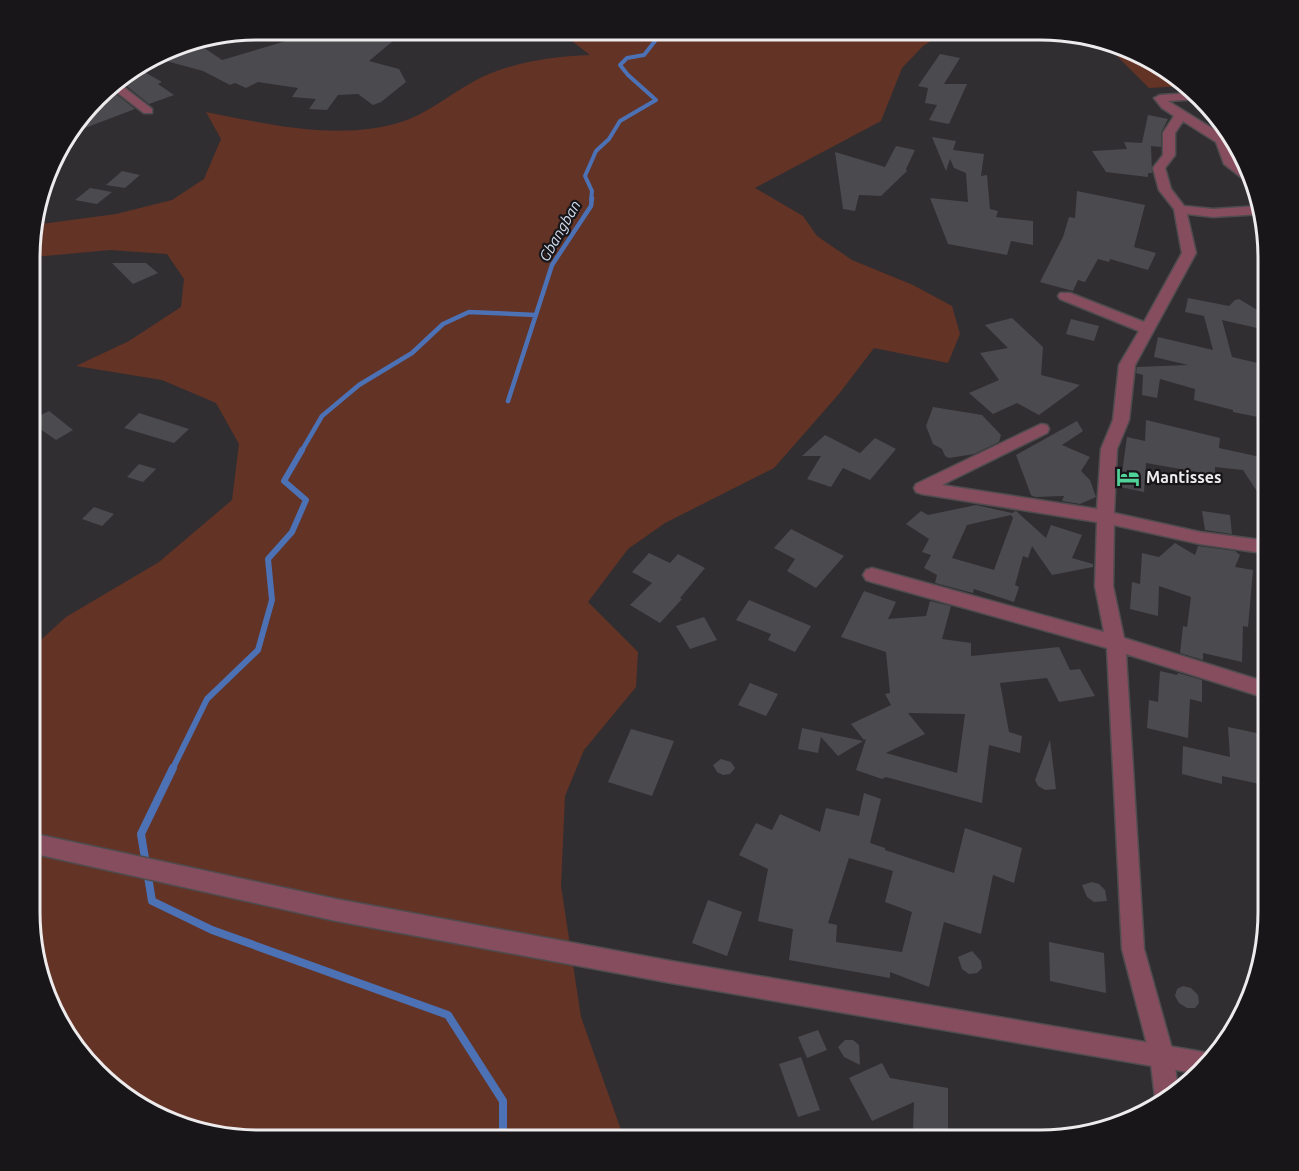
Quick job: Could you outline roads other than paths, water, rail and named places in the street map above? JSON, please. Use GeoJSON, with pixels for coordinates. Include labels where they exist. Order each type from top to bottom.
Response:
{"type":"FeatureCollection","features":[{"type":"Feature","properties":{"kind":"street"},"geometry":{"type":"LineString","coordinates":[[121,90],[148,111]]}},
{"type":"Feature","properties":{"kind":"street"},"geometry":{"type":"LineString","coordinates":[[1160,98],[1179,91]]}},
{"type":"Feature","properties":{"kind":"street"},"geometry":{"type":"LineString","coordinates":[[1160,98],[1186,97]]}},
{"type":"Feature","properties":{"kind":"street"},"geometry":{"type":"LineString","coordinates":[[1160,98],[1166,106],[1222,140],[1228,161],[1240,170]]}},
{"type":"Feature","properties":{"kind":"street"},"geometry":{"type":"LineString","coordinates":[[1165,1091],[1162,1056],[1132,949],[1116,644],[1104,586],[1109,449],[1121,420],[1127,365],[1189,253],[1180,209],[1165,190],[1159,168],[1169,155],[1169,133],[1181,115]]}},
{"type":"Feature","properties":{"kind":"street"},"geometry":{"type":"LineString","coordinates":[[1180,209],[1213,213],[1253,210]]}},
{"type":"Feature","properties":{"kind":"street"},"geometry":{"type":"LineString","coordinates":[[1065,296],[1147,329]]}},
{"type":"Feature","properties":{"kind":"street"},"geometry":{"type":"LineString","coordinates":[[1041,429],[922,488],[1106,517],[1200,538],[1258,546]]}},
{"type":"Feature","properties":{"kind":"street"},"geometry":{"type":"LineString","coordinates":[[872,575],[1116,644],[1258,688]]}},
{"type":"Feature","properties":{"kind":"street"},"geometry":{"type":"LineString","coordinates":[[40,845],[336,910],[681,974],[1199,1062]]}},
{"type":"Feature","properties":{"kind":"waterway","name":"Gbangban"},"geometry":{"type":"LineString","coordinates":[[591,200],[592,191],[585,176],[596,151],[609,139],[620,121],[656,100],[620,65],[627,58],[644,55],[656,40]]}},
{"type":"Feature","properties":{"kind":"waterway","name":"Gbangban"},"geometry":{"type":"LineString","coordinates":[[536,315],[552,265],[591,206],[592,198]]}},
{"type":"Feature","properties":{"kind":"waterway"},"geometry":{"type":"LineString","coordinates":[[301,452],[322,416],[359,385],[412,353],[443,324],[469,312],[536,315]]}},
{"type":"Feature","properties":{"kind":"waterway","name":"Gbangban"},"geometry":{"type":"LineString","coordinates":[[508,401],[536,315]]}},
{"type":"Feature","properties":{"kind":"waterway"},"geometry":{"type":"LineString","coordinates":[[172,770],[207,699],[258,650],[272,600],[268,559],[292,532],[306,500],[284,481],[302,450]]}},
{"type":"Feature","properties":{"kind":"waterway"},"geometry":{"type":"LineString","coordinates":[[173,768],[141,834],[152,901],[212,930],[448,1015],[503,1101],[503,1130]]}},
{"type":"Feature","properties":{"kind":"place","name":"Mantisses"},"geometry":{"type":"Point","coordinates":[1128,477]}}]}
